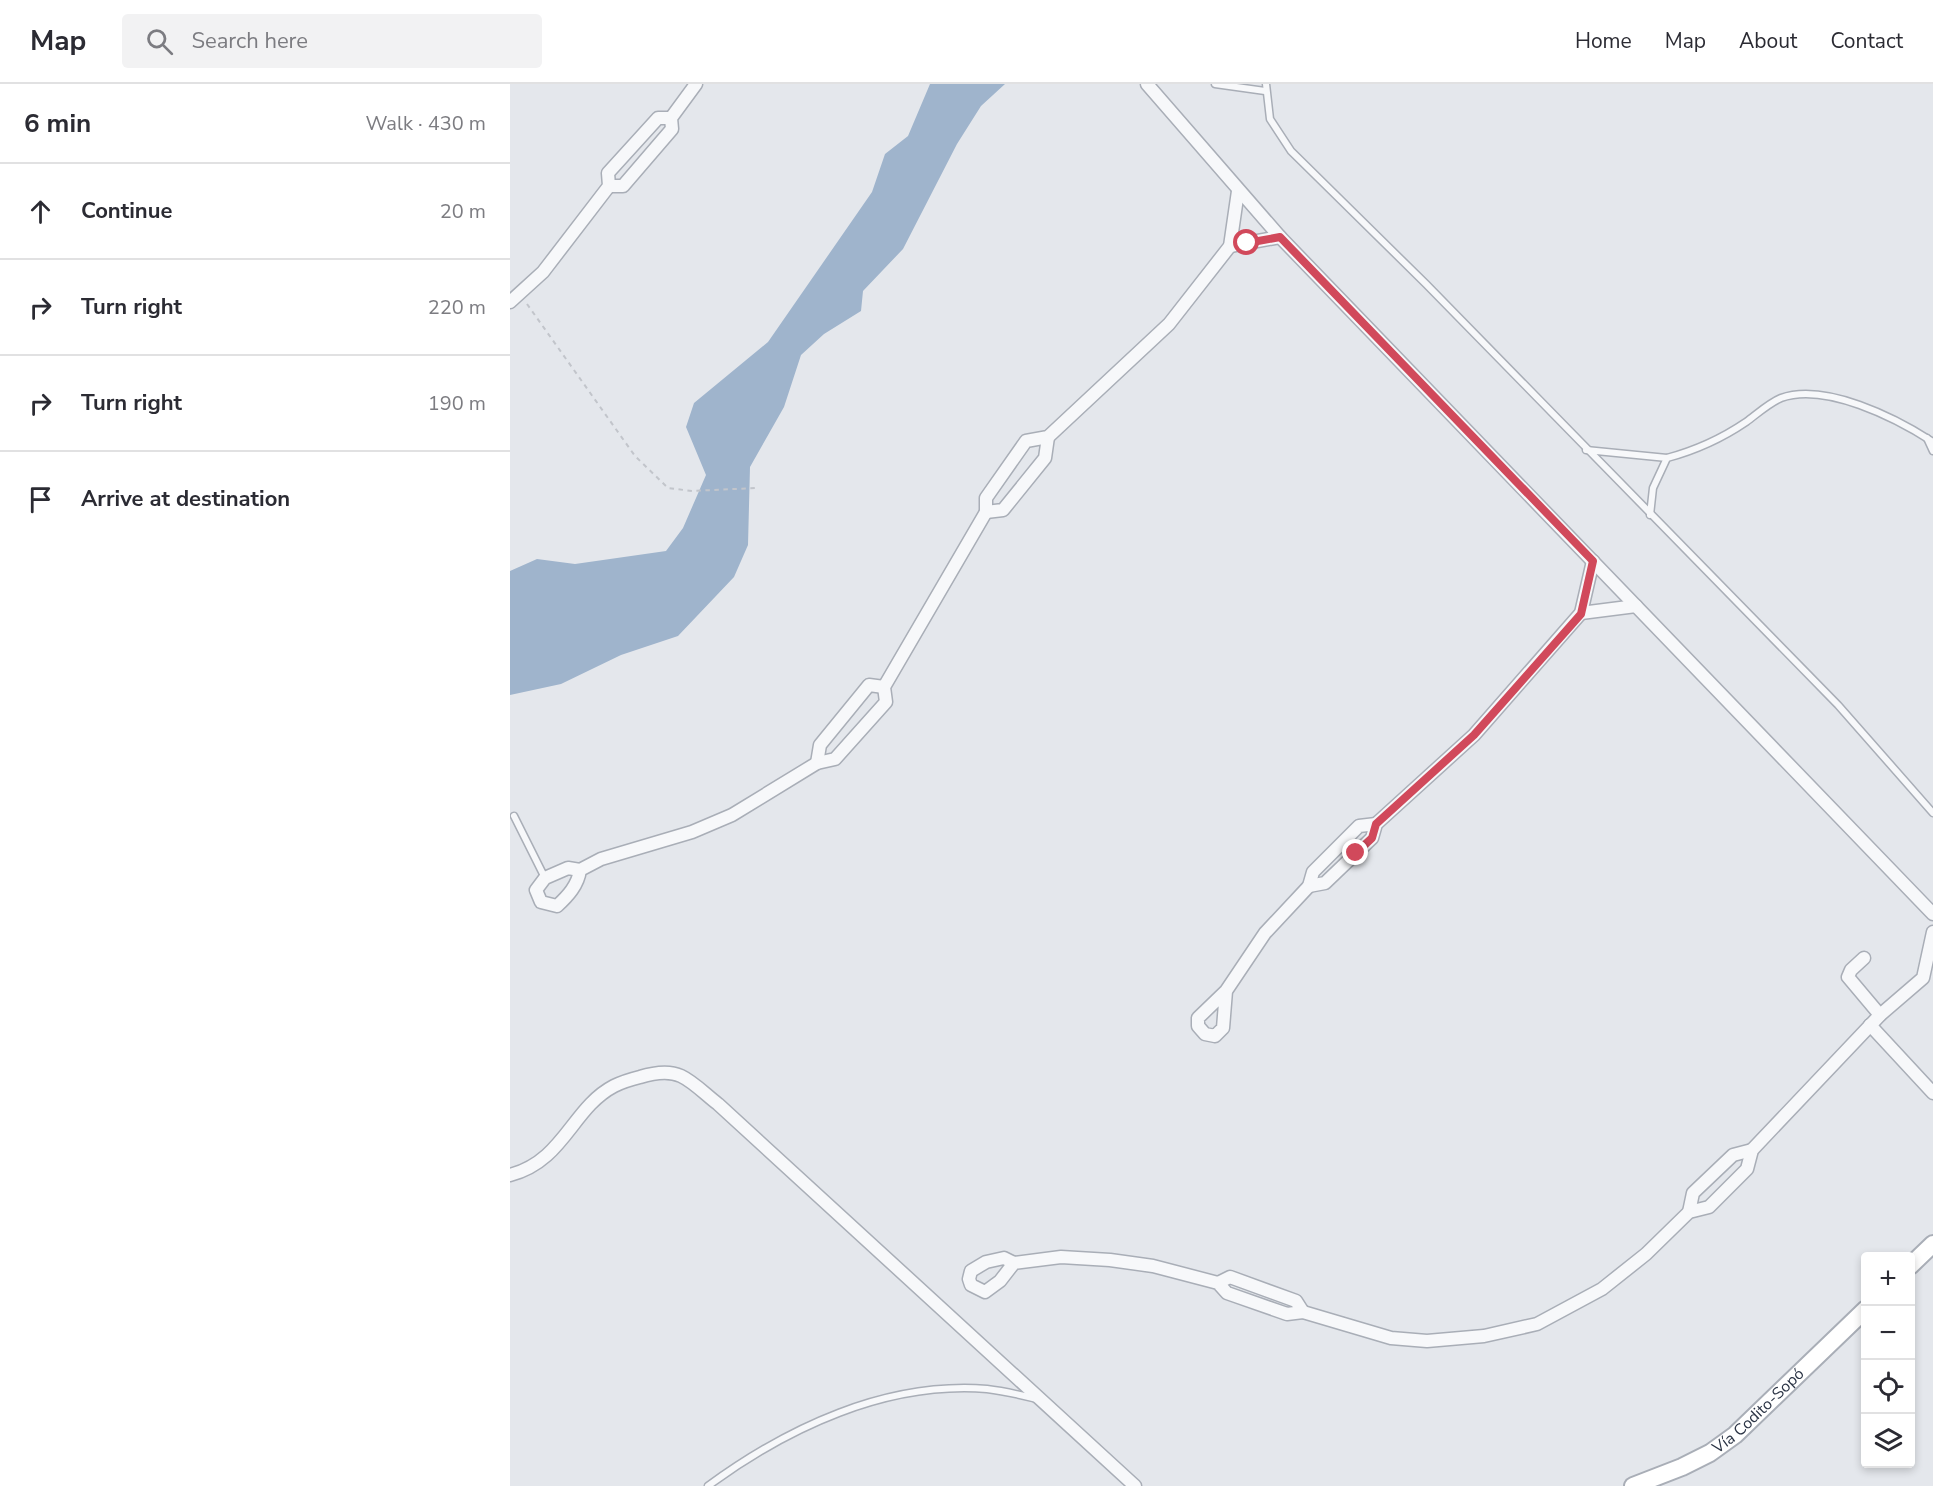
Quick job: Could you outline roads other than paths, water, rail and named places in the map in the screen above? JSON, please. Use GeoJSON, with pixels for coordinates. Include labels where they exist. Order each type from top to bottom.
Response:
{"type":"FeatureCollection","features":[{"type":"Feature","properties":{"kind":"street"},"geometry":{"type":"LineString","coordinates":[[609,186],[623,186],[672,129],[671,117],[696,84]]}},
{"type":"Feature","properties":{"kind":"street"},"geometry":{"type":"LineString","coordinates":[[1147,84],[1280,237],[1933,914]]}},
{"type":"Feature","properties":{"kind":"street"},"geometry":{"type":"LineString","coordinates":[[514,298],[543,272],[609,186],[608,173],[658,118],[671,117]]}},
{"type":"Feature","properties":{"kind":"street"},"geometry":{"type":"LineString","coordinates":[[580,870],[572,889],[557,906],[545,904],[537,896],[538,885],[545,878],[568,868],[580,870],[601,859],[692,832],[732,815],[817,763],[836,759],[886,702],[884,687],[987,512],[986,498],[1026,441],[1048,437],[1169,324],[1230,246],[1238,191]]}},
{"type":"Feature","properties":{"kind":"street"},"geometry":{"type":"LineString","coordinates":[[1230,246],[1280,237]]}},
{"type":"Feature","properties":{"kind":"street"},"geometry":{"type":"LineString","coordinates":[[987,512],[1003,510],[1045,458],[1048,437]]}},
{"type":"Feature","properties":{"kind":"street"},"geometry":{"type":"LineString","coordinates":[[1226,991],[1265,933],[1309,886],[1313,872],[1359,826],[1376,824],[1474,735],[1581,614],[1593,561]]}},
{"type":"Feature","properties":{"kind":"street"},"geometry":{"type":"LineString","coordinates":[[1581,614],[1635,606]]}},
{"type":"Feature","properties":{"kind":"street"},"geometry":{"type":"LineString","coordinates":[[817,763],[820,745],[868,685],[884,687]]}},
{"type":"Feature","properties":{"kind":"street"},"geometry":{"type":"LineString","coordinates":[[1014,1263],[1061,1257],[1153,1266],[1218,1283],[1227,1293],[1287,1314],[1303,1312],[1390,1338],[1427,1341],[1484,1336],[1537,1324],[1602,1289],[1646,1254],[1689,1212],[1709,1207],[1747,1169],[1752,1150],[1870,1025],[1928,978],[1933,932]]}},
{"type":"Feature","properties":{"kind":"street"},"geometry":{"type":"LineString","coordinates":[[1864,958],[1851,970],[1848,977],[1880,1015]]}},
{"type":"Feature","properties":{"kind":"street"},"geometry":{"type":"LineString","coordinates":[[1870,1025],[1933,1093]]}},
{"type":"Feature","properties":{"kind":"street"},"geometry":{"type":"LineString","coordinates":[[510,1175],[525,1171],[558,1146],[593,1102],[613,1086],[652,1073],[671,1073],[683,1077],[718,1104],[1135,1486]]}},
{"type":"Feature","properties":{"kind":"street"},"geometry":{"type":"LineString","coordinates":[[1689,1212],[1693,1193],[1733,1155],[1752,1150]]}},
{"type":"Feature","properties":{"kind":"street"},"geometry":{"type":"LineString","coordinates":[[1915,1262],[1933,1244]]}},
{"type":"Feature","properties":{"kind":"street","name":"Vía Codito-Sopó"},"geometry":{"type":"LineString","coordinates":[[1633,1486],[1682,1467],[1710,1453],[1735,1434],[1861,1314]]}},
{"type":"Feature","properties":{"kind":"lane"},"geometry":{"type":"LineString","coordinates":[[1215,84],[1265,88],[1270,119],[1290,151],[1426,284],[1585,450],[1838,705],[1933,813]]}},
{"type":"Feature","properties":{"kind":"lane"},"geometry":{"type":"LineString","coordinates":[[1585,450],[1667,458],[1696,451],[1731,432],[1781,399],[1809,395],[1839,398],[1933,442]]}},
{"type":"Feature","properties":{"kind":"lane"},"geometry":{"type":"LineString","coordinates":[[1926,438],[1933,451]]}},
{"type":"Feature","properties":{"kind":"lane"},"geometry":{"type":"LineString","coordinates":[[1650,515],[1653,488],[1667,458]]}},
{"type":"Feature","properties":{"kind":"lane"},"geometry":{"type":"LineString","coordinates":[[514,816],[545,878]]}},
{"type":"Feature","properties":{"kind":"lane"},"geometry":{"type":"LineString","coordinates":[[708,1486],[789,1433],[862,1405],[944,1389],[988,1389],[1040,1399]]}},
{"type":"Feature","properties":{"kind":"water"},"geometry":{"type":"Polygon","coordinates":[[[930,84],[1005,84],[981,106],[957,144],[903,249],[863,291],[861,311],[824,334],[801,355],[784,407],[750,467],[748,545],[734,577],[678,636],[621,655],[561,684],[510,695],[510,571],[537,559],[575,564],[666,551],[683,528],[706,475],[686,427],[694,403],[768,342],[872,192],[885,154],[908,136],[930,84]]]}}]}
